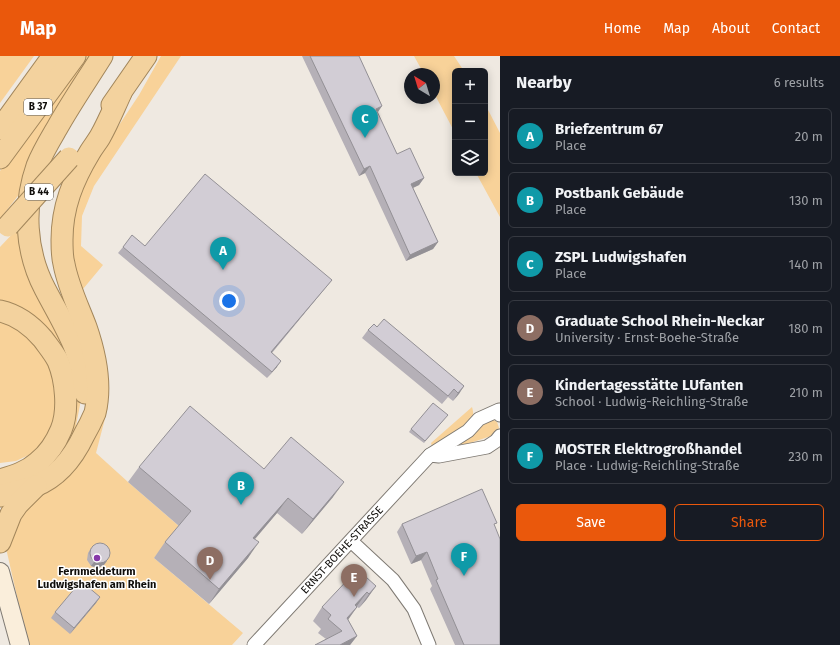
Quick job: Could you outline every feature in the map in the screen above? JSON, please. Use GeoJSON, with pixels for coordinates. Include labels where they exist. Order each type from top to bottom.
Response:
{"type":"FeatureCollection","features":[{"type":"Feature","properties":{"kind":"highway","name":"B 37"},"geometry":{"type":"LineString","coordinates":[[0,129],[53,56]]}},
{"type":"Feature","properties":{"kind":"highway","name":"B 37"},"geometry":{"type":"LineString","coordinates":[[0,158],[75,56]]}},
{"type":"Feature","properties":{"kind":"highway"},"geometry":{"type":"LineString","coordinates":[[83,437],[85,390],[81,367],[74,346],[39,278],[32,256],[28,230],[29,194],[38,165],[51,138],[102,56]]}},
{"type":"Feature","properties":{"kind":"highway","name":"B 44"},"geometry":{"type":"LineString","coordinates":[[4,230],[98,124],[146,56]]}},
{"type":"Feature","properties":{"kind":"highway"},"geometry":{"type":"LineString","coordinates":[[15,483],[52,476],[75,452],[94,414],[98,394],[96,368],[86,327],[70,288],[63,263],[62,240],[66,203],[77,177],[100,138],[120,93]]}},
{"type":"Feature","properties":{"kind":"highway"},"geometry":{"type":"LineString","coordinates":[[0,542],[11,514],[15,483],[39,462],[52,446],[61,429],[65,413],[64,385],[62,372],[58,362],[50,348],[35,330],[12,315]]}},
{"type":"Feature","properties":{"kind":"main road"},"geometry":{"type":"LineString","coordinates":[[0,572],[20,645]]}},
{"type":"Feature","properties":{"kind":"street","name":"ERNST-BOEHE-STRASSE"},"geometry":{"type":"LineString","coordinates":[[254,645],[430,455],[468,431],[479,419],[499,410],[500,415]]}},
{"type":"Feature","properties":{"kind":"street"},"geometry":{"type":"LineString","coordinates":[[430,455],[439,456],[487,447],[496,441],[500,436]]}},
{"type":"Feature","properties":{"kind":"street"},"geometry":{"type":"LineString","coordinates":[[351,541],[393,580],[414,609],[429,645]]}},
{"type":"Feature","properties":{"kind":"shaded area"},"geometry":{"type":"Polygon","coordinates":[[[0,56],[34,56],[0,103],[0,56]]]}},
{"type":"Feature","properties":{"kind":"shaded area"},"geometry":{"type":"Polygon","coordinates":[[[84,56],[95,56],[21,192],[0,219],[0,171],[84,56]]]}},
{"type":"Feature","properties":{"kind":"shaded area"},"geometry":{"type":"Polygon","coordinates":[[[161,56],[181,56],[94,186],[82,216],[81,246],[103,265],[83,289],[107,369],[108,407],[96,453],[180,527],[154,558],[243,633],[232,645],[26,645],[6,548],[8,536],[30,504],[67,478],[77,467],[92,438],[73,278],[70,216],[86,175],[139,95],[161,56]]]}},
{"type":"Feature","properties":{"kind":"shaded area"},"geometry":{"type":"Polygon","coordinates":[[[414,56],[454,56],[462,68],[452,68],[452,127],[440,104],[440,68],[421,68],[414,56]]]}},
{"type":"Feature","properties":{"kind":"shaded area"},"geometry":{"type":"Polygon","coordinates":[[[488,110],[500,133],[500,217],[478,176],[488,176],[488,110]]]}},
{"type":"Feature","properties":{"kind":"shaded area"},"geometry":{"type":"Polygon","coordinates":[[[18,228],[79,389],[80,405],[73,441],[64,456],[55,460],[64,354],[0,302],[0,247],[18,228]]]}},
{"type":"Feature","properties":{"kind":"shaded area"},"geometry":{"type":"Polygon","coordinates":[[[0,318],[10,320],[50,355],[60,401],[48,438],[31,454],[16,461],[0,463],[0,318]]]}},
{"type":"Feature","properties":{"kind":"shaded area"},"geometry":{"type":"Polygon","coordinates":[[[472,407],[473,420],[470,423],[432,447],[431,443],[472,407]]]}},
{"type":"Feature","properties":{"kind":"shaded area"},"geometry":{"type":"Polygon","coordinates":[[[492,419],[497,422],[499,428],[491,436],[467,444],[450,445],[478,425],[492,419]]]}},
{"type":"Feature","properties":{"kind":"building"},"geometry":{"type":"Polygon","coordinates":[[[310,56],[359,56],[382,106],[376,109],[397,154],[410,148],[424,178],[411,184],[438,242],[410,255],[370,166],[364,169],[310,56]]]}},
{"type":"Feature","properties":{"kind":"building"},"geometry":{"type":"Polygon","coordinates":[[[205,174],[332,280],[271,352],[281,361],[272,372],[123,247],[132,235],[145,246],[205,174]]]}},
{"type":"Feature","properties":{"kind":"building"},"geometry":{"type":"Polygon","coordinates":[[[384,319],[464,386],[458,393],[454,389],[448,396],[368,330],[374,324],[377,327],[384,319]]]}},
{"type":"Feature","properties":{"kind":"building"},"geometry":{"type":"Polygon","coordinates":[[[433,403],[448,415],[425,441],[411,429],[433,403]]]}},
{"type":"Feature","properties":{"kind":"building"},"geometry":{"type":"Polygon","coordinates":[[[190,406],[264,469],[291,437],[344,482],[313,519],[288,498],[253,538],[259,542],[219,589],[165,542],[191,511],[139,467],[190,406]]]}},
{"type":"Feature","properties":{"kind":"building"},"geometry":{"type":"Polygon","coordinates":[[[482,489],[497,523],[494,524],[500,539],[500,645],[464,645],[436,580],[438,579],[427,552],[416,556],[402,524],[482,489]]]}},
{"type":"Feature","properties":{"kind":"building","name":"Fernmeldeturm Ludwigshafen am Rhein"},"geometry":{"type":"Polygon","coordinates":[[[100,543],[107,546],[110,553],[107,560],[100,563],[93,560],[90,553],[93,546],[100,543]]]}},
{"type":"Feature","properties":{"kind":"building"},"geometry":{"type":"Polygon","coordinates":[[[354,573],[363,581],[366,577],[376,586],[369,594],[367,592],[355,605],[357,607],[347,618],[357,636],[340,645],[315,645],[342,631],[328,619],[331,615],[322,607],[354,573]]]}},
{"type":"Feature","properties":{"kind":"building"},"geometry":{"type":"Polygon","coordinates":[[[81,581],[100,597],[74,628],[55,612],[81,581]]]}},
{"type":"Feature","properties":{"kind":"place","name":"ZSPL Ludwigshafen"},"geometry":{"type":"Point","coordinates":[365,138]}},
{"type":"Feature","properties":{"kind":"place","name":"Briefzentrum 67"},"geometry":{"type":"Point","coordinates":[223,270]}},
{"type":"Feature","properties":{"kind":"place","name":"Postbank Gebäude"},"geometry":{"type":"Point","coordinates":[241,505]}},
{"type":"Feature","properties":{"kind":"place","name":"Fernmeldeturm Ludwigshafen am Rhein"},"geometry":{"type":"Point","coordinates":[97,558]}},
{"type":"Feature","properties":{"kind":"place","name":"MOSTER Elektrogroßhandel"},"geometry":{"type":"Point","coordinates":[464,576]}},
{"type":"Feature","properties":{"kind":"place","name":"Graduate School Rhein-Neckar"},"geometry":{"type":"Point","coordinates":[210,580]}},
{"type":"Feature","properties":{"kind":"place","name":"Kindertagesstätte LUfanten"},"geometry":{"type":"Point","coordinates":[354,597]}}]}
